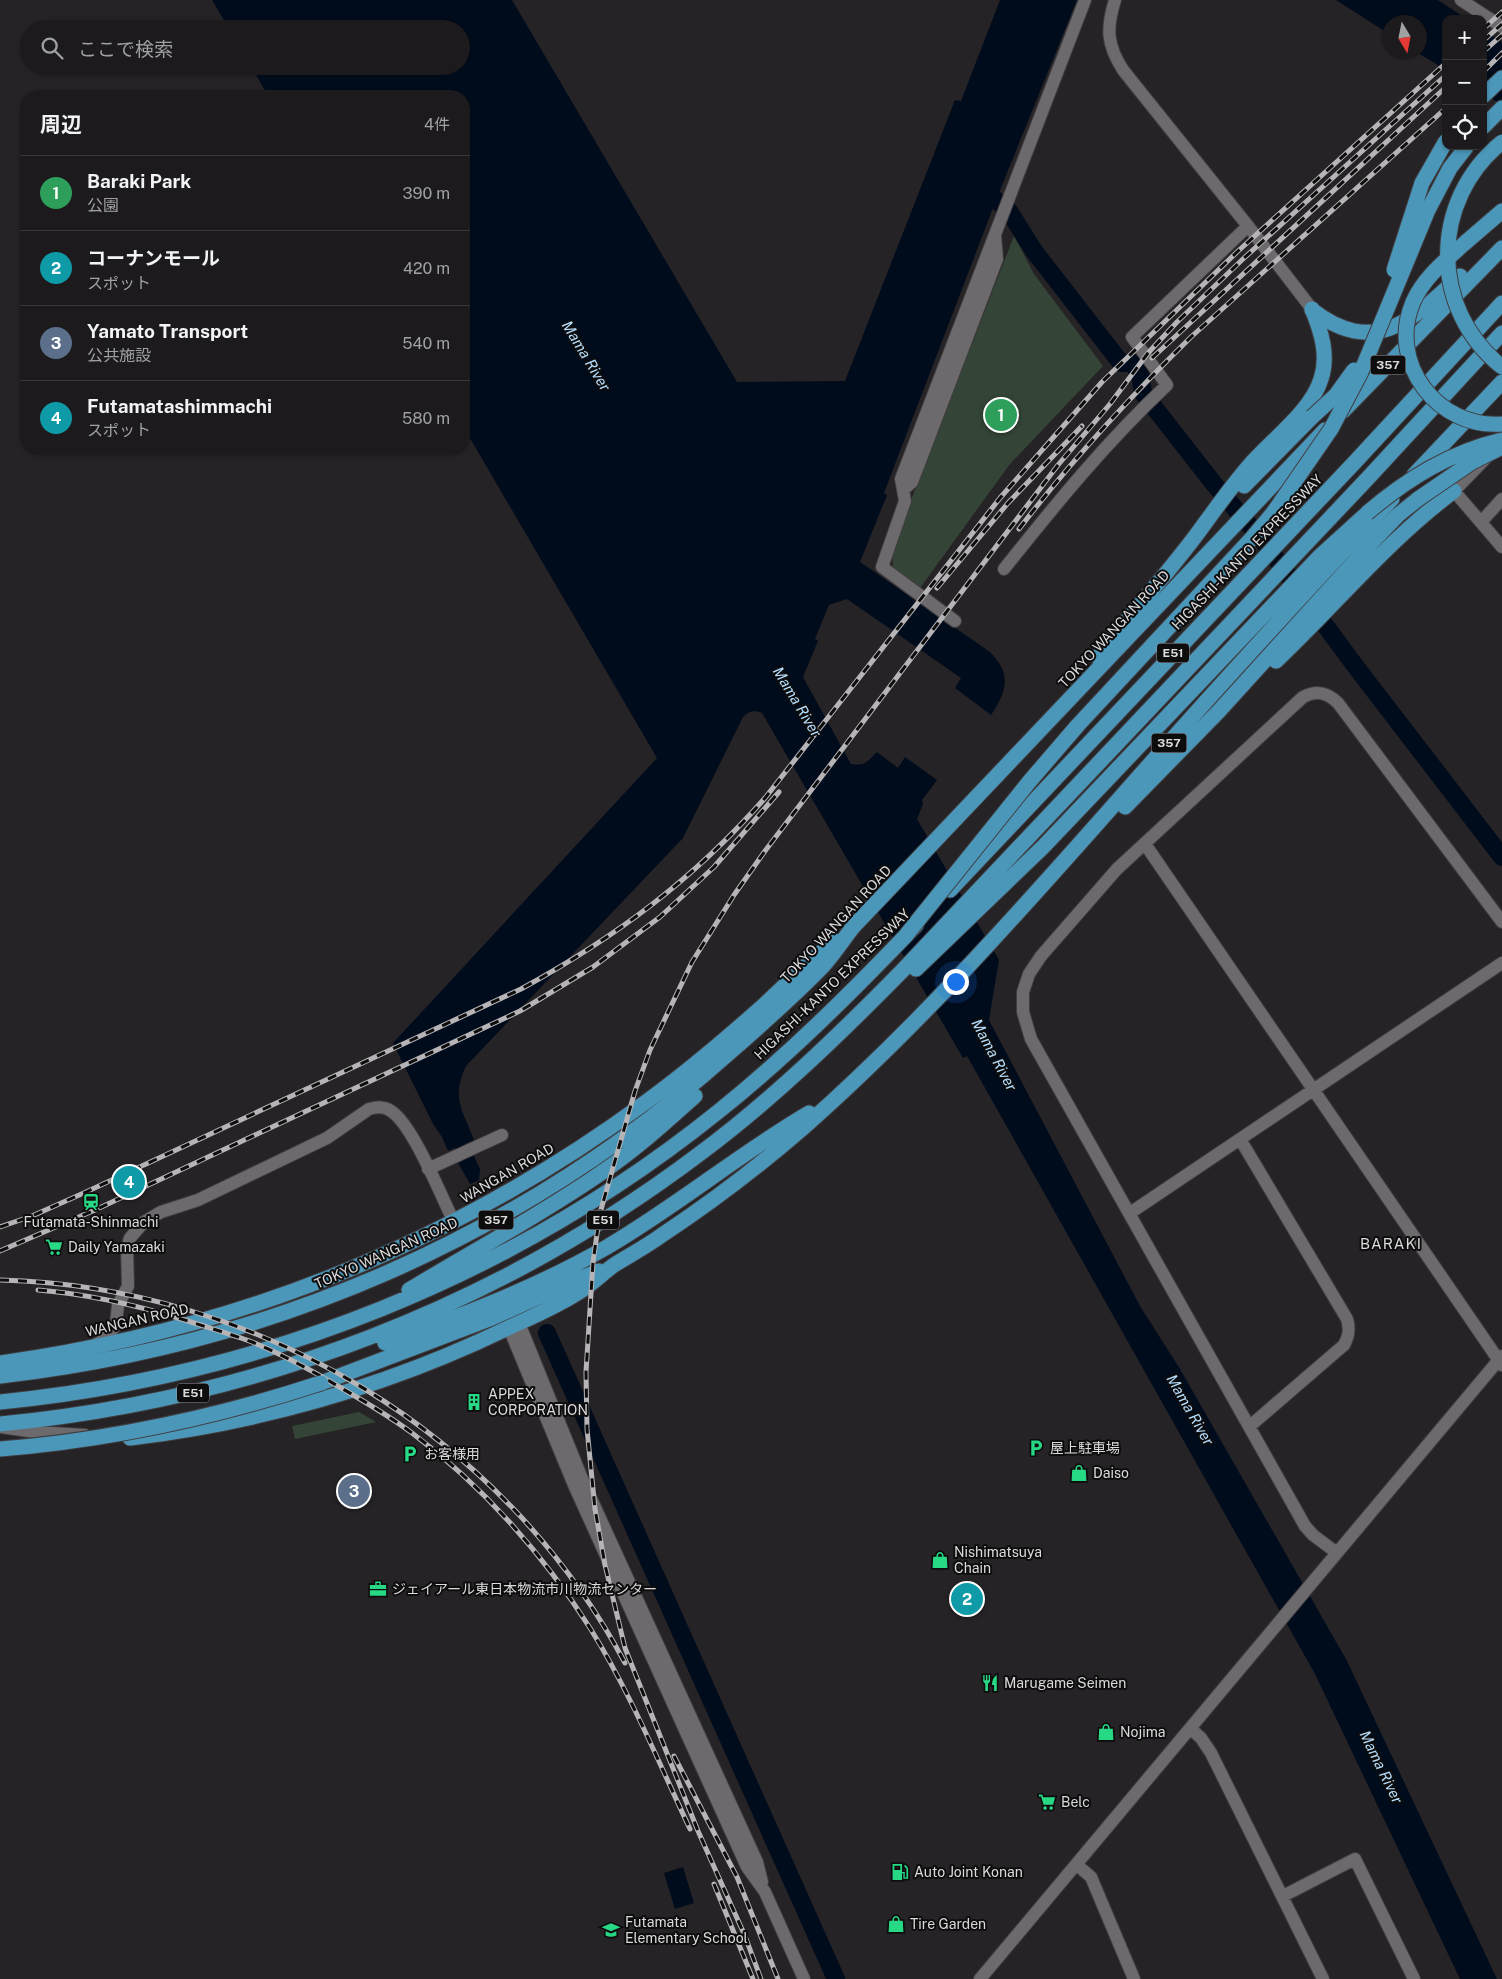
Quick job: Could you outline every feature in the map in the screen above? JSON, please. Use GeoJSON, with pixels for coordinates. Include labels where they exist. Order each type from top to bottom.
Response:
{"type":"FeatureCollection","features":[{"type":"Feature","properties":{"kind":"highway"},"geometry":{"type":"LineString","coordinates":[[1487,92],[1502,78]]}},
{"type":"Feature","properties":{"kind":"highway"},"geometry":{"type":"LineString","coordinates":[[1487,123],[1502,108]]}},
{"type":"Feature","properties":{"kind":"highway"},"geometry":{"type":"LineString","coordinates":[[1502,142],[1479,165],[1462,192],[1452,221],[1447,250],[1452,288],[1466,326],[1483,349],[1502,367]]}},
{"type":"Feature","properties":{"kind":"highway"},"geometry":{"type":"LineString","coordinates":[[1253,468],[1312,418],[1340,389],[1359,361],[1383,304],[1419,190],[1442,148]]}},
{"type":"Feature","properties":{"kind":"highway"},"geometry":{"type":"LineString","coordinates":[[907,934],[1078,724],[1252,538],[1289,492],[1331,429],[1349,396],[1364,365],[1428,210],[1450,168],[1463,150]]}},
{"type":"Feature","properties":{"kind":"highway"},"geometry":{"type":"LineString","coordinates":[[1502,210],[1442,263],[1419,291],[1409,315],[1406,342],[1414,372],[1420,385],[1436,402],[1454,415],[1467,420],[1486,424],[1502,424]]}},
{"type":"Feature","properties":{"kind":"highway"},"geometry":{"type":"LineString","coordinates":[[1312,309],[1324,319],[1351,329],[1375,331],[1395,327],[1420,312],[1502,235]]}},
{"type":"Feature","properties":{"kind":"highway","name":"TOKYO WANGAN ROAD"},"geometry":{"type":"LineString","coordinates":[[0,1376],[105,1360],[214,1335],[298,1308],[352,1288],[432,1252],[499,1218],[562,1181],[636,1130],[690,1088],[742,1042],[809,971],[824,964],[853,927],[1275,483],[1502,248]]}},
{"type":"Feature","properties":{"kind":"highway","name":"HIGASHI-KANTO EXPRESSWAY"},"geometry":{"type":"LineString","coordinates":[[0,1402],[66,1394],[160,1378],[229,1361],[308,1338],[365,1317],[447,1282],[492,1260],[552,1226],[627,1179],[689,1134],[739,1095],[842,1000],[907,934],[1354,463],[1502,302]]}},
{"type":"Feature","properties":{"kind":"highway"},"geometry":{"type":"LineString","coordinates":[[1049,721],[1124,623],[1316,391],[1321,380],[1324,356],[1320,329],[1312,309]]}},
{"type":"Feature","properties":{"kind":"highway","name":"E51"},"geometry":{"type":"LineString","coordinates":[[0,1425],[69,1416],[164,1399],[237,1382],[315,1358],[400,1326],[456,1301],[526,1266],[608,1217],[672,1174],[732,1129],[853,1020],[975,895],[1502,333]]}},
{"type":"Feature","properties":{"kind":"highway","name":"357"},"geometry":{"type":"LineString","coordinates":[[0,1448],[84,1443],[147,1436],[247,1418],[337,1395],[422,1366],[514,1325],[581,1290],[612,1266],[662,1235],[733,1185],[840,1094],[925,1012],[1008,925],[1163,750],[1342,573],[1502,382]]}},
{"type":"Feature","properties":{"kind":"highway"},"geometry":{"type":"LineString","coordinates":[[853,1020],[894,988],[935,952],[1003,887],[1116,772],[1320,556],[1367,513],[1403,484],[1426,470],[1451,457],[1480,446],[1502,441]]}},
{"type":"Feature","properties":{"kind":"highway"},"geometry":{"type":"LineString","coordinates":[[1008,925],[1219,711],[1294,644],[1342,573],[1398,516],[1418,499],[1472,462],[1502,448]]}},
{"type":"Feature","properties":{"kind":"highway"},"geometry":{"type":"LineString","coordinates":[[1342,573],[1409,527],[1454,491]]}},
{"type":"Feature","properties":{"kind":"highway","name":"WANGAN ROAD"},"geometry":{"type":"LineString","coordinates":[[0,1363],[92,1348],[177,1328],[266,1302],[345,1272],[454,1222],[547,1170],[632,1112],[703,1058],[809,971]]}},
{"type":"Feature","properties":{"kind":"highway"},"geometry":{"type":"LineString","coordinates":[[365,1317],[528,1220],[603,1172],[649,1136],[705,1086],[742,1042]]}},
{"type":"Feature","properties":{"kind":"highway"},"geometry":{"type":"LineString","coordinates":[[315,1358],[350,1352],[408,1335],[521,1290],[570,1267],[625,1236],[725,1170],[780,1130],[840,1094]]}},
{"type":"Feature","properties":{"kind":"highway","name":"357"},"geometry":{"type":"LineString","coordinates":[[0,1448],[74,1441],[170,1424],[244,1406],[322,1383],[484,1322],[576,1280],[612,1266]]}},
{"type":"Feature","properties":{"kind":"street"},"geometry":{"type":"LineString","coordinates":[[955,621],[882,567],[905,501],[903,490],[912,482],[997,259],[995,233],[1085,0]]}},
{"type":"Feature","properties":{"kind":"street"},"geometry":{"type":"LineString","coordinates":[[1115,0],[1109,20],[1108,32],[1114,56],[1312,309]]}},
{"type":"Feature","properties":{"kind":"street"},"geometry":{"type":"LineString","coordinates":[[1461,0],[1502,26]]}},
{"type":"Feature","properties":{"kind":"street"},"geometry":{"type":"LineString","coordinates":[[1004,570],[1064,494],[1132,418],[1167,385],[1132,337],[1248,226]]}},
{"type":"Feature","properties":{"kind":"street"},"geometry":{"type":"LineString","coordinates":[[1501,545],[1454,491],[1502,441]]}},
{"type":"Feature","properties":{"kind":"street"},"geometry":{"type":"LineString","coordinates":[[1481,522],[1502,499]]}},
{"type":"Feature","properties":{"kind":"street"},"geometry":{"type":"LineString","coordinates":[[1337,1553],[1308,1530],[1031,1039],[1024,1021],[1022,1002],[1026,982],[1034,965],[1117,869],[1303,698],[1314,692],[1328,694],[1338,703],[1502,922]]}},
{"type":"Feature","properties":{"kind":"street"},"geometry":{"type":"LineString","coordinates":[[980,1979],[1501,1360],[1145,844]]}},
{"type":"Feature","properties":{"kind":"street"},"geometry":{"type":"LineString","coordinates":[[1130,1213],[1502,963]]}},
{"type":"Feature","properties":{"kind":"street"},"geometry":{"type":"LineString","coordinates":[[92,1348],[109,1335],[116,1324],[118,1305],[130,1279],[127,1258],[130,1238],[144,1222],[161,1212],[198,1200],[321,1142],[369,1109],[376,1107],[390,1110],[401,1120],[416,1143],[454,1222]]}},
{"type":"Feature","properties":{"kind":"street"},"geometry":{"type":"LineString","coordinates":[[428,1169],[502,1135]]}},
{"type":"Feature","properties":{"kind":"street"},"geometry":{"type":"LineString","coordinates":[[1240,1139],[1347,1319],[1349,1329],[1344,1345],[1250,1426]]}},
{"type":"Feature","properties":{"kind":"street"},"geometry":{"type":"LineString","coordinates":[[514,1325],[579,1483],[747,1867],[765,1892],[804,1979]]}},
{"type":"Feature","properties":{"kind":"street"},"geometry":{"type":"LineString","coordinates":[[0,1425],[44,1433],[147,1436]]}},
{"type":"Feature","properties":{"kind":"street"},"geometry":{"type":"LineString","coordinates":[[1191,1728],[1201,1738],[1211,1753],[1323,1979]]}},
{"type":"Feature","properties":{"kind":"street"},"geometry":{"type":"LineString","coordinates":[[1283,1896],[1355,1859],[1414,1979]]}},
{"type":"Feature","properties":{"kind":"street"},"geometry":{"type":"LineString","coordinates":[[1076,1865],[1091,1877],[1134,1979]]}},
{"type":"Feature","properties":{"kind":"green space"},"geometry":{"type":"Polygon","coordinates":[[[1014,236],[1034,274],[1103,366],[1010,464],[920,588],[893,568],[892,549],[1014,236]]]}},
{"type":"Feature","properties":{"kind":"green space"},"geometry":{"type":"Polygon","coordinates":[[[359,1412],[376,1422],[295,1439],[292,1426],[359,1412]]]}},
{"type":"Feature","properties":{"kind":"water","name":"Mama River"},"geometry":{"type":"Polygon","coordinates":[[[212,0],[512,0],[737,382],[845,381],[955,100],[961,101],[1000,0],[1077,0],[996,200],[884,493],[887,495],[860,562],[990,652],[1002,668],[1004,675],[1005,683],[1001,698],[991,715],[955,688],[961,678],[847,599],[829,605],[815,639],[818,641],[803,677],[851,764],[863,764],[877,752],[898,768],[905,757],[937,780],[922,800],[923,804],[917,819],[999,960],[989,1020],[1140,1306],[1180,1369],[1347,1661],[1497,1979],[1460,1979],[1315,1674],[967,1056],[963,1058],[762,713],[747,713],[743,717],[683,838],[466,1066],[459,1087],[459,1095],[462,1111],[474,1140],[465,1144],[471,1157],[474,1156],[480,1169],[479,1180],[470,1184],[458,1163],[461,1162],[455,1148],[448,1151],[393,1043],[657,758],[470,438],[470,90],[265,90],[256,75],[470,75],[470,20],[224,20],[212,0]]]}},
{"type":"Feature","properties":{"kind":"water"},"geometry":{"type":"Polygon","coordinates":[[[1336,0],[1438,0],[1461,15],[1442,15],[1442,68],[1427,58],[1427,15],[1382,15],[1382,30],[1336,0]]]}},
{"type":"Feature","properties":{"kind":"water"},"geometry":{"type":"Polygon","coordinates":[[[1487,33],[1502,42],[1502,105],[1487,96],[1487,33]]]}},
{"type":"Feature","properties":{"kind":"water"},"geometry":{"type":"Polygon","coordinates":[[[683,1867],[694,1903],[675,1909],[664,1873],[683,1867]]]}},
{"type":"Feature","properties":{"kind":"waterway"},"geometry":{"type":"LineString","coordinates":[[996,200],[1009,211],[1034,251],[1121,363],[1132,363],[1140,374],[1143,393],[1214,484],[1263,541],[1356,667],[1502,857]]}},
{"type":"Feature","properties":{"kind":"waterway"},"geometry":{"type":"LineString","coordinates":[[547,1333],[836,1979]]}},
{"type":"Feature","properties":{"kind":"railway"},"geometry":{"type":"LineString","coordinates":[[1487,25],[1502,12]]}},
{"type":"Feature","properties":{"kind":"railway"},"geometry":{"type":"LineString","coordinates":[[1487,37],[1502,24]]}},
{"type":"Feature","properties":{"kind":"railway"},"geometry":{"type":"LineString","coordinates":[[1487,48],[1502,35]]}},
{"type":"Feature","properties":{"kind":"railway"},"geometry":{"type":"LineString","coordinates":[[1487,68],[1502,53]]}},
{"type":"Feature","properties":{"kind":"railway"},"geometry":{"type":"LineString","coordinates":[[0,1227],[32,1216],[86,1192],[521,989],[589,949],[652,905],[710,855],[765,798],[1000,498],[1102,382],[1237,252],[1442,67]]}},
{"type":"Feature","properties":{"kind":"railway"},"geometry":{"type":"LineString","coordinates":[[761,1979],[745,1936],[698,1831],[625,1648],[605,1565],[595,1509],[587,1429],[586,1372],[593,1262],[600,1213],[635,1091],[650,1050],[692,962],[734,895],[765,851],[1058,465],[1110,404],[1148,353],[1177,322],[1243,259],[1442,79]]}},
{"type":"Feature","properties":{"kind":"railway"},"geometry":{"type":"LineString","coordinates":[[1152,358],[1442,91]]}},
{"type":"Feature","properties":{"kind":"railway"},"geometry":{"type":"LineString","coordinates":[[1019,529],[1102,430],[1191,337],[1442,112]]}},
{"type":"Feature","properties":{"kind":"railway"},"geometry":{"type":"LineString","coordinates":[[937,588],[1008,503],[1082,426]]}},
{"type":"Feature","properties":{"kind":"railway"},"geometry":{"type":"LineString","coordinates":[[0,1251],[95,1210],[520,1011],[593,967],[660,917],[714,867],[779,792]]}},
{"type":"Feature","properties":{"kind":"railway"},"geometry":{"type":"LineString","coordinates":[[0,1280],[96,1289],[189,1310],[279,1344],[363,1388],[442,1443],[512,1508],[574,1581],[625,1663]]}},
{"type":"Feature","properties":{"kind":"railway"},"geometry":{"type":"LineString","coordinates":[[38,1290],[76,1294],[151,1310],[252,1342],[305,1368],[365,1402],[403,1426],[438,1453],[510,1522],[572,1601],[618,1677],[690,1829]]}},
{"type":"Feature","properties":{"kind":"railway"},"geometry":{"type":"LineString","coordinates":[[674,1756],[737,1877],[778,1979]]}},
{"type":"Feature","properties":{"kind":"railway"},"geometry":{"type":"LineString","coordinates":[[714,1884],[753,1979]]}},
{"type":"Feature","properties":{"kind":"place","name":"Baraki Park"},"geometry":{"type":"Point","coordinates":[1001,415]}},
{"type":"Feature","properties":{"kind":"place","name":"Futamatashimmachi"},"geometry":{"type":"Point","coordinates":[129,1182]}},
{"type":"Feature","properties":{"kind":"place","name":"Futamata-Shinmachi"},"geometry":{"type":"Point","coordinates":[91,1202]}},
{"type":"Feature","properties":{"kind":"place","name":"Daily Yamazaki"},"geometry":{"type":"Point","coordinates":[54,1247]}},
{"type":"Feature","properties":{"kind":"place","name":"APPEX CORPORATION"},"geometry":{"type":"Point","coordinates":[474,1402]}},
{"type":"Feature","properties":{"kind":"place","name":"屋上駐車場"},"geometry":{"type":"Point","coordinates":[1036,1448]}},
{"type":"Feature","properties":{"kind":"place","name":"お客様用"},"geometry":{"type":"Point","coordinates":[410,1454]}},
{"type":"Feature","properties":{"kind":"place","name":"Daiso"},"geometry":{"type":"Point","coordinates":[1079,1473]}},
{"type":"Feature","properties":{"kind":"place","name":"Yamato Transport"},"geometry":{"type":"Point","coordinates":[354,1491]}},
{"type":"Feature","properties":{"kind":"place","name":"Nishimatsuya Chain"},"geometry":{"type":"Point","coordinates":[940,1560]}},
{"type":"Feature","properties":{"kind":"place","name":"ジェイアール東日本物流市川物流センター"},"geometry":{"type":"Point","coordinates":[378,1589]}},
{"type":"Feature","properties":{"kind":"place","name":"コーナンモール"},"geometry":{"type":"Point","coordinates":[967,1599]}},
{"type":"Feature","properties":{"kind":"place","name":"Marugame Seimen"},"geometry":{"type":"Point","coordinates":[990,1683]}},
{"type":"Feature","properties":{"kind":"place","name":"Nojima"},"geometry":{"type":"Point","coordinates":[1106,1732]}},
{"type":"Feature","properties":{"kind":"place","name":"Belc"},"geometry":{"type":"Point","coordinates":[1047,1802]}},
{"type":"Feature","properties":{"kind":"place","name":"Auto Joint Konan"},"geometry":{"type":"Point","coordinates":[900,1872]}},
{"type":"Feature","properties":{"kind":"place","name":"Tire Garden"},"geometry":{"type":"Point","coordinates":[896,1924]}},
{"type":"Feature","properties":{"kind":"place","name":"Futamata Elementary School"},"geometry":{"type":"Point","coordinates":[611,1930]}},
{"type":"Feature","properties":{"kind":"district","name":"BARAKI"},"geometry":{"type":"Point","coordinates":[1391,1244]}}]}
